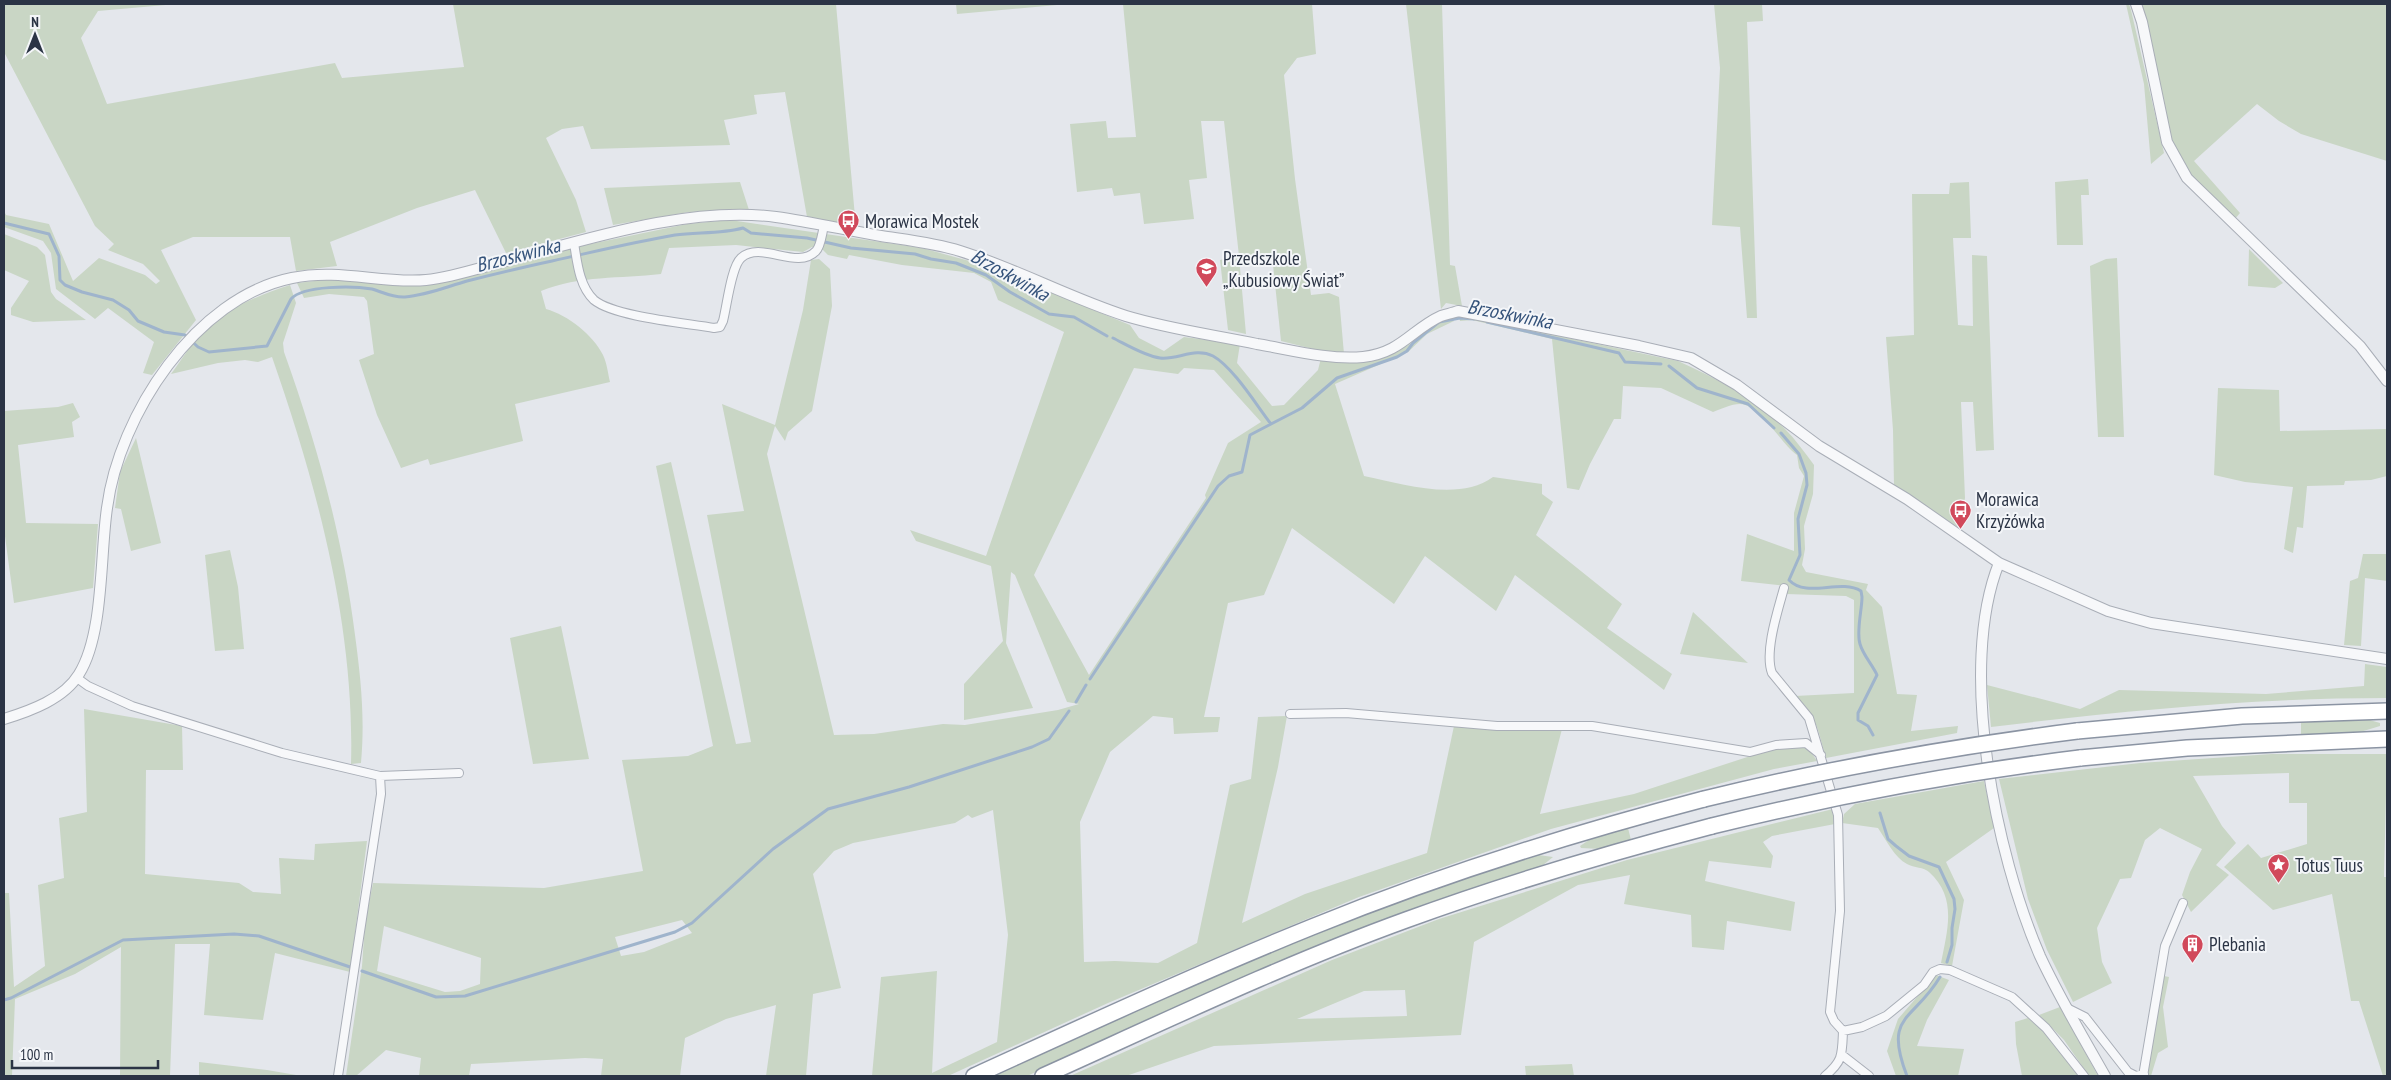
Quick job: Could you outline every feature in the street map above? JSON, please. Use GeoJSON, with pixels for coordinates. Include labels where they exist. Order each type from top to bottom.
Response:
{"type":"FeatureCollection","features":[{"type":"Feature","properties":{"kind":"highway"},"geometry":{"type":"LineString","coordinates":[[974,1076],[1233,960],[1388,898],[1573,835],[1704,799],[1863,764],[2006,740],[2077,731],[2242,716],[2387,711]]}},
{"type":"Feature","properties":{"kind":"highway"},"geometry":{"type":"LineString","coordinates":[[1043,1076],[1245,985],[1405,920],[1579,862],[1712,826],[1795,806],[1897,785],[2015,766],[2187,748],[2387,739]]}},
{"type":"Feature","properties":{"kind":"street"},"geometry":{"type":"LineString","coordinates":[[2136,4],[2142,22],[2167,142],[2187,178],[2360,346],[2387,381]]}},
{"type":"Feature","properties":{"kind":"street"},"geometry":{"type":"LineString","coordinates":[[4,719],[26,712],[55,697],[77,678],[87,654],[95,624],[106,510],[113,471],[120,450],[147,401],[181,348],[221,309],[251,292],[291,278],[351,274],[426,280],[574,247],[697,216],[772,217],[954,249],[998,264],[1124,315],[1156,324],[1314,355],[1363,357],[1393,350],[1440,316],[1458,311],[1639,346],[1690,358],[1737,385],[1818,446],[1906,500],[1999,563],[2108,611],[2151,623],[2387,659]]}},
{"type":"Feature","properties":{"kind":"street"},"geometry":{"type":"LineString","coordinates":[[574,247],[580,278],[593,299],[602,305],[629,313],[714,328],[720,327],[724,320],[735,269],[740,258],[748,254],[761,253],[801,258],[810,256],[818,248],[824,226]]}},
{"type":"Feature","properties":{"kind":"street"},"geometry":{"type":"LineString","coordinates":[[1999,563],[1986,600],[1980,668],[1983,722],[1992,789],[2018,898],[2041,956],[2067,1008],[2105,1076]]}},
{"type":"Feature","properties":{"kind":"street"},"geometry":{"type":"LineString","coordinates":[[1784,588],[1774,628],[1769,664],[1772,672],[1809,718],[1838,815],[1840,837],[1840,911],[1830,1012],[1834,1021],[1843,1031],[1842,1055],[1838,1065],[1825,1076]]}},
{"type":"Feature","properties":{"kind":"street"},"geometry":{"type":"LineString","coordinates":[[77,678],[88,686],[132,706],[282,753],[380,776],[459,774]]}},
{"type":"Feature","properties":{"kind":"street"},"geometry":{"type":"LineString","coordinates":[[1290,714],[1346,713],[1497,726],[1592,726],[1750,752],[1776,745],[1806,743],[1821,755]]}},
{"type":"Feature","properties":{"kind":"street"},"geometry":{"type":"LineString","coordinates":[[338,1076],[381,794],[380,776]]}},
{"type":"Feature","properties":{"kind":"street"},"geometry":{"type":"LineString","coordinates":[[2067,1008],[2085,1017],[2128,1072],[2136,1076],[2143,1075],[2165,946],[2184,903]]}},
{"type":"Feature","properties":{"kind":"street"},"geometry":{"type":"LineString","coordinates":[[1843,1031],[1862,1027],[1886,1016],[1924,984],[1933,972],[1940,969],[1950,970],[2012,997],[2046,1028],[2084,1076]]}},
{"type":"Feature","properties":{"kind":"street"},"geometry":{"type":"LineString","coordinates":[[1842,1055],[1870,1076]]}},
{"type":"Feature","properties":{"kind":"green space"},"geometry":{"type":"Polygon","coordinates":[[[4,4],[177,4],[98,11],[81,38],[107,104],[335,63],[342,78],[464,67],[453,4],[836,4],[856,228],[807,217],[785,92],[754,95],[757,114],[724,120],[730,145],[591,149],[583,126],[562,129],[546,138],[576,200],[586,232],[506,253],[475,190],[417,208],[330,242],[337,266],[296,271],[290,237],[193,237],[161,250],[196,320],[152,375],[143,373],[154,342],[108,308],[95,319],[56,289],[51,253],[43,241],[4,227],[4,211],[6,215],[49,224],[73,281],[99,258],[145,275],[156,284],[160,281],[143,264],[108,250],[114,244],[95,226],[4,52],[4,4]]]}},
{"type":"Feature","properties":{"kind":"green space"},"geometry":{"type":"Polygon","coordinates":[[[956,4],[1057,4],[1057,5],[957,14],[956,4]]]}},
{"type":"Feature","properties":{"kind":"green space"},"geometry":{"type":"Polygon","coordinates":[[[1123,4],[1312,4],[1316,54],[1297,58],[1284,75],[1295,179],[1311,295],[1329,293],[1339,297],[1344,354],[1321,351],[1281,341],[1272,255],[1239,257],[1246,334],[1228,330],[1220,260],[1239,256],[1224,121],[1201,121],[1207,178],[1189,180],[1194,219],[1144,224],[1140,193],[1114,196],[1112,188],[1077,192],[1070,124],[1106,121],[1108,138],[1136,137],[1123,4]]]}},
{"type":"Feature","properties":{"kind":"green space"},"geometry":{"type":"Polygon","coordinates":[[[1406,4],[1442,4],[1450,265],[1455,266],[1462,306],[1446,303],[1441,309],[1406,4]]]}},
{"type":"Feature","properties":{"kind":"green space"},"geometry":{"type":"Polygon","coordinates":[[[1714,4],[1762,4],[1763,21],[1747,22],[1757,318],[1747,318],[1740,227],[1712,225],[1720,68],[1714,4]]]}},
{"type":"Feature","properties":{"kind":"green space"},"geometry":{"type":"Polygon","coordinates":[[[2126,4],[2129,4],[2131,10],[2164,153],[2151,164],[2144,84],[2126,4]]]}},
{"type":"Feature","properties":{"kind":"green space"},"geometry":{"type":"Polygon","coordinates":[[[2140,4],[2387,4],[2387,161],[2301,134],[2279,121],[2257,104],[2194,161],[2240,213],[2234,220],[2185,169],[2171,142],[2140,4]]]}},
{"type":"Feature","properties":{"kind":"green space"},"geometry":{"type":"Polygon","coordinates":[[[2088,179],[2089,195],[2081,195],[2083,245],[2057,245],[2055,182],[2088,179]]]}},
{"type":"Feature","properties":{"kind":"green space"},"geometry":{"type":"Polygon","coordinates":[[[740,182],[749,210],[689,212],[613,225],[604,188],[740,182]]]}},
{"type":"Feature","properties":{"kind":"green space"},"geometry":{"type":"Polygon","coordinates":[[[1969,182],[1971,238],[1953,238],[1958,325],[1973,326],[1972,255],[1987,256],[1994,450],[1976,451],[1973,402],[1961,402],[1965,498],[1958,527],[1894,486],[1893,430],[1886,337],[1914,335],[1912,194],[1949,194],[1950,183],[1969,182]]]}},
{"type":"Feature","properties":{"kind":"green space"},"geometry":{"type":"Polygon","coordinates":[[[730,220],[922,248],[984,265],[1130,325],[1139,338],[1164,351],[1184,337],[1240,344],[1237,363],[1272,406],[1284,405],[1318,370],[1321,358],[1374,355],[1395,351],[1403,348],[1452,316],[1454,321],[1427,334],[1408,352],[1335,384],[1364,476],[1430,489],[1448,490],[1464,489],[1493,477],[1542,484],[1542,494],[1553,502],[1536,535],[1622,604],[1607,628],[1672,674],[1664,690],[1515,575],[1496,611],[1425,556],[1394,604],[1292,528],[1264,595],[1228,603],[1204,717],[1220,717],[1218,732],[1174,734],[1173,718],[1153,716],[1110,752],[1080,822],[1084,962],[1158,963],[1197,943],[1230,785],[1251,779],[1258,717],[1287,716],[1278,767],[1242,923],[1305,894],[1427,853],[1454,726],[1562,729],[1540,814],[1634,794],[1778,747],[1801,746],[1809,750],[1817,761],[1774,769],[1551,829],[1359,897],[1108,1003],[948,1076],[872,1076],[881,977],[937,971],[932,1073],[997,1042],[1008,935],[993,810],[972,818],[968,815],[955,823],[853,843],[834,851],[813,874],[841,988],[813,994],[806,1076],[766,1076],[776,1005],[726,1019],[685,1038],[680,1076],[601,1076],[603,1059],[585,1058],[471,1064],[469,1076],[419,1076],[421,1058],[386,1050],[356,1076],[346,1076],[362,966],[365,923],[373,883],[544,888],[643,871],[622,760],[688,756],[713,746],[656,466],[671,462],[736,744],[751,742],[707,515],[744,511],[722,404],[775,425],[803,310],[811,260],[819,259],[830,269],[832,306],[812,411],[788,432],[785,441],[775,426],[767,454],[834,735],[874,734],[943,724],[965,725],[1058,710],[1079,704],[1067,702],[1015,575],[1011,572],[1006,643],[1033,708],[964,720],[964,684],[1003,641],[991,566],[916,541],[910,530],[986,556],[1064,332],[998,300],[991,282],[974,273],[902,265],[849,255],[847,259],[828,255],[823,250],[812,247],[803,252],[736,245],[669,248],[661,274],[570,282],[541,291],[546,309],[571,321],[593,340],[606,361],[610,382],[515,404],[523,441],[430,465],[428,459],[401,468],[377,415],[359,360],[374,354],[367,301],[364,297],[329,294],[304,298],[297,283],[332,279],[400,285],[433,283],[571,248],[687,224],[730,220]],[[1134,368],[1034,575],[1089,675],[1206,498],[1205,495],[1228,443],[1261,422],[1214,370],[1184,368],[1178,374],[1134,368]],[[682,920],[615,937],[621,956],[644,952],[692,933],[682,920]],[[384,926],[377,971],[445,992],[460,991],[480,984],[481,958],[384,926]]]}},
{"type":"Feature","properties":{"kind":"green space"},"geometry":{"type":"Polygon","coordinates":[[[4,234],[37,247],[45,255],[51,292],[56,299],[86,320],[33,322],[11,315],[11,308],[29,281],[4,270],[4,234]]]}},
{"type":"Feature","properties":{"kind":"green space"},"geometry":{"type":"Polygon","coordinates":[[[2249,249],[2283,283],[2275,288],[2248,286],[2249,249]]]}},
{"type":"Feature","properties":{"kind":"green space"},"geometry":{"type":"Polygon","coordinates":[[[2117,258],[2124,437],[2098,437],[2090,266],[2106,259],[2117,258]]]}},
{"type":"Feature","properties":{"kind":"green space"},"geometry":{"type":"Polygon","coordinates":[[[290,285],[296,303],[283,343],[284,352],[318,456],[336,527],[350,599],[361,683],[363,730],[361,763],[351,764],[351,712],[347,660],[330,557],[304,456],[272,357],[258,362],[245,360],[218,363],[171,374],[201,333],[221,316],[254,298],[290,285]]]}},
{"type":"Feature","properties":{"kind":"green space"},"geometry":{"type":"Polygon","coordinates":[[[1459,315],[1678,361],[1734,390],[1773,418],[1793,438],[1814,465],[1813,494],[1804,526],[1805,549],[1802,565],[1806,572],[1868,584],[1866,590],[1882,607],[1897,694],[1917,695],[1911,731],[1958,726],[1957,733],[1826,758],[1812,716],[1795,696],[1854,693],[1854,600],[1846,596],[1786,594],[1786,586],[1741,581],[1747,534],[1794,551],[1794,513],[1804,476],[1799,468],[1797,455],[1763,417],[1748,406],[1740,404],[1713,412],[1661,388],[1623,386],[1621,419],[1614,419],[1590,464],[1579,490],[1567,488],[1552,339],[1472,320],[1460,321],[1459,315]]]}},
{"type":"Feature","properties":{"kind":"green space"},"geometry":{"type":"Polygon","coordinates":[[[2218,388],[2279,390],[2280,431],[2387,429],[2387,476],[2371,480],[2345,481],[2344,485],[2307,486],[2303,528],[2297,527],[2293,553],[2284,549],[2293,487],[2245,482],[2214,475],[2218,388]]]}},
{"type":"Feature","properties":{"kind":"green space"},"geometry":{"type":"Polygon","coordinates":[[[73,403],[80,417],[72,422],[74,437],[18,445],[26,523],[98,524],[93,588],[14,603],[4,529],[4,411],[58,407],[73,403]]]}},
{"type":"Feature","properties":{"kind":"green space"},"geometry":{"type":"Polygon","coordinates":[[[136,438],[161,543],[131,551],[121,509],[115,508],[120,472],[136,438]]]}},
{"type":"Feature","properties":{"kind":"green space"},"geometry":{"type":"Polygon","coordinates":[[[230,550],[238,587],[244,649],[215,651],[205,555],[230,550]]]}},
{"type":"Feature","properties":{"kind":"green space"},"geometry":{"type":"Polygon","coordinates":[[[2363,554],[2387,554],[2387,581],[2365,578],[2361,646],[2344,645],[2350,581],[2358,578],[2363,554]]]}},
{"type":"Feature","properties":{"kind":"green space"},"geometry":{"type":"Polygon","coordinates":[[[1693,612],[1748,663],[1680,654],[1693,612]]]}},
{"type":"Feature","properties":{"kind":"green space"},"geometry":{"type":"Polygon","coordinates":[[[561,626],[589,759],[533,764],[510,638],[561,626]]]}},
{"type":"Feature","properties":{"kind":"green space"},"geometry":{"type":"Polygon","coordinates":[[[2365,664],[2387,667],[2387,698],[2288,700],[2189,706],[1991,727],[1987,685],[2080,709],[2119,690],[2266,694],[2364,686],[2365,664]]]}},
{"type":"Feature","properties":{"kind":"green space"},"geometry":{"type":"Polygon","coordinates":[[[84,709],[182,726],[183,770],[146,770],[145,874],[239,883],[253,892],[281,894],[279,858],[314,860],[315,844],[367,841],[350,972],[275,953],[263,1020],[204,1015],[210,944],[175,944],[170,1076],[120,1076],[121,947],[75,974],[15,999],[12,1076],[4,1076],[4,893],[9,893],[14,987],[45,966],[38,885],[64,878],[59,818],[87,812],[84,709]]]}},
{"type":"Feature","properties":{"kind":"green space"},"geometry":{"type":"Polygon","coordinates":[[[2359,717],[2380,723],[2380,726],[2357,733],[2301,736],[2301,720],[2359,717]]]}},
{"type":"Feature","properties":{"kind":"green space"},"geometry":{"type":"Polygon","coordinates":[[[2272,754],[2387,754],[2384,877],[2387,877],[2387,1076],[2383,1076],[2359,1001],[2351,1001],[2332,894],[2273,910],[2224,867],[2248,844],[2261,858],[2307,844],[2307,803],[2289,803],[2289,773],[2193,776],[2222,826],[2236,843],[2216,865],[2229,875],[2191,912],[2182,895],[2190,872],[2202,849],[2160,828],[2145,840],[2131,878],[2120,879],[2097,928],[2102,962],[2112,983],[2073,1002],[2047,950],[2028,899],[1999,779],[2140,763],[2272,754]]]}},
{"type":"Feature","properties":{"kind":"green space"},"geometry":{"type":"Polygon","coordinates":[[[1984,781],[1994,828],[1946,862],[1964,900],[1952,966],[1941,963],[1948,915],[1944,893],[1938,882],[1927,870],[1910,865],[1899,858],[1878,828],[1842,823],[1844,814],[1855,804],[1984,781]]]}},
{"type":"Feature","properties":{"kind":"green space"},"geometry":{"type":"Polygon","coordinates":[[[1833,809],[1835,824],[1772,836],[1763,842],[1773,856],[1771,868],[1709,861],[1705,881],[1795,902],[1791,931],[1727,921],[1724,950],[1692,947],[1691,915],[1624,904],[1630,875],[1578,885],[1474,942],[1461,1035],[1214,1046],[1126,1076],[1070,1076],[1332,960],[1439,919],[1627,860],[1833,809]],[[1405,990],[1364,991],[1297,1019],[1407,1016],[1405,990]]]}},
{"type":"Feature","properties":{"kind":"green space"},"geometry":{"type":"Polygon","coordinates":[[[1628,828],[1631,840],[1601,849],[1581,848],[1580,846],[1589,840],[1628,828]]]}},
{"type":"Feature","properties":{"kind":"green space"},"geometry":{"type":"Polygon","coordinates":[[[1531,854],[1553,857],[1537,870],[1191,1002],[1027,1076],[990,1076],[1259,957],[1396,901],[1531,854]]]}},
{"type":"Feature","properties":{"kind":"green space"},"geometry":{"type":"Polygon","coordinates":[[[1936,975],[1949,980],[1927,1020],[1917,1046],[1964,1049],[1958,1076],[1896,1076],[1887,1051],[1898,1019],[1936,975]]]}},
{"type":"Feature","properties":{"kind":"green space"},"geometry":{"type":"Polygon","coordinates":[[[2164,976],[2169,977],[2163,1007],[2168,1047],[2158,1053],[2151,1076],[2147,1076],[2156,1012],[2164,976]]]}},
{"type":"Feature","properties":{"kind":"green space"},"geometry":{"type":"Polygon","coordinates":[[[2060,1007],[2098,1076],[2089,1076],[2064,1040],[2039,1015],[2060,1007]]]}},
{"type":"Feature","properties":{"kind":"green space"},"geometry":{"type":"Polygon","coordinates":[[[2028,1018],[2047,1034],[2078,1076],[2022,1076],[2016,1044],[2015,1022],[2028,1018]]]}},
{"type":"Feature","properties":{"kind":"green space"},"geometry":{"type":"Polygon","coordinates":[[[199,1062],[267,1070],[302,1076],[199,1076],[199,1062]]]}},
{"type":"Feature","properties":{"kind":"green space"},"geometry":{"type":"Polygon","coordinates":[[[1572,1064],[1574,1076],[1526,1076],[1525,1066],[1572,1064]]]}},
{"type":"Feature","properties":{"kind":"waterway","name":"Brzoskwinka"},"geometry":{"type":"LineString","coordinates":[[4,223],[49,234],[59,256],[60,280],[65,285],[82,292],[113,300],[129,310],[138,321],[164,332],[185,335],[198,347],[209,352],[267,346],[291,299],[297,294],[306,291],[353,287],[372,289],[397,297],[413,296],[499,273],[644,241],[675,235],[743,228],[751,233],[807,238],[851,248],[915,254],[956,263],[986,275],[1010,292],[1049,314],[1074,317],[1107,336]]}},
{"type":"Feature","properties":{"kind":"waterway","name":"Brzoskwinka"},"geometry":{"type":"LineString","coordinates":[[1113,338],[1154,357],[1167,358],[1193,353],[1213,356],[1229,369],[1271,424],[1302,408],[1337,378],[1397,357],[1407,351],[1413,343],[1439,322],[1460,318],[1474,319]]}},
{"type":"Feature","properties":{"kind":"waterway","name":"Brzoskwinka"},"geometry":{"type":"LineString","coordinates":[[1487,322],[1619,353],[1625,362],[1661,364]]}},
{"type":"Feature","properties":{"kind":"waterway","name":"Brzoskwinka"},"geometry":{"type":"LineString","coordinates":[[1669,366],[1697,388],[1748,404],[1774,428]]}},
{"type":"Feature","properties":{"kind":"waterway"},"geometry":{"type":"LineString","coordinates":[[1090,679],[1218,486],[1229,476],[1242,472],[1250,435],[1271,424]]}},
{"type":"Feature","properties":{"kind":"waterway","name":"Brzoskwinka"},"geometry":{"type":"LineString","coordinates":[[1781,433],[1799,454],[1806,473],[1807,485],[1798,519],[1800,555],[1789,580],[1805,588],[1843,586],[1861,591],[1859,639],[1863,652],[1877,675],[1858,713],[1858,720],[1868,726],[1873,735]]}},
{"type":"Feature","properties":{"kind":"waterway"},"geometry":{"type":"LineString","coordinates":[[1076,702],[1086,685]]}},
{"type":"Feature","properties":{"kind":"waterway"},"geometry":{"type":"LineString","coordinates":[[362,971],[436,997],[465,996],[675,932],[692,923],[773,849],[828,809],[909,787],[1032,747],[1049,739],[1069,711]]}},
{"type":"Feature","properties":{"kind":"waterway","name":"Brzoskwinka"},"geometry":{"type":"LineString","coordinates":[[1880,813],[1888,839],[1909,856],[1939,867],[1954,899],[1952,945],[1947,962]]}},
{"type":"Feature","properties":{"kind":"waterway"},"geometry":{"type":"LineString","coordinates":[[4,1000],[123,940],[234,934],[259,936],[350,967]]}},
{"type":"Feature","properties":{"kind":"waterway","name":"Brzoskwinka"},"geometry":{"type":"LineString","coordinates":[[1907,1076],[1900,1056],[1898,1041],[1900,1029],[1904,1020],[1930,992],[1940,977]]}},
{"type":"Feature","properties":{"kind":"place","name":"Morawica Mostek"},"geometry":{"type":"Point","coordinates":[849,240]}},
{"type":"Feature","properties":{"kind":"place","name":"Przedszkole „Kubusiowy Świat”"},"geometry":{"type":"Point","coordinates":[1207,288]}},
{"type":"Feature","properties":{"kind":"place","name":"Morawica Krzyżówka"},"geometry":{"type":"Point","coordinates":[1960,529]}},
{"type":"Feature","properties":{"kind":"place","name":"Totus Tuus"},"geometry":{"type":"Point","coordinates":[2279,884]}},
{"type":"Feature","properties":{"kind":"place","name":"Plebania"},"geometry":{"type":"Point","coordinates":[2193,963]}}]}
